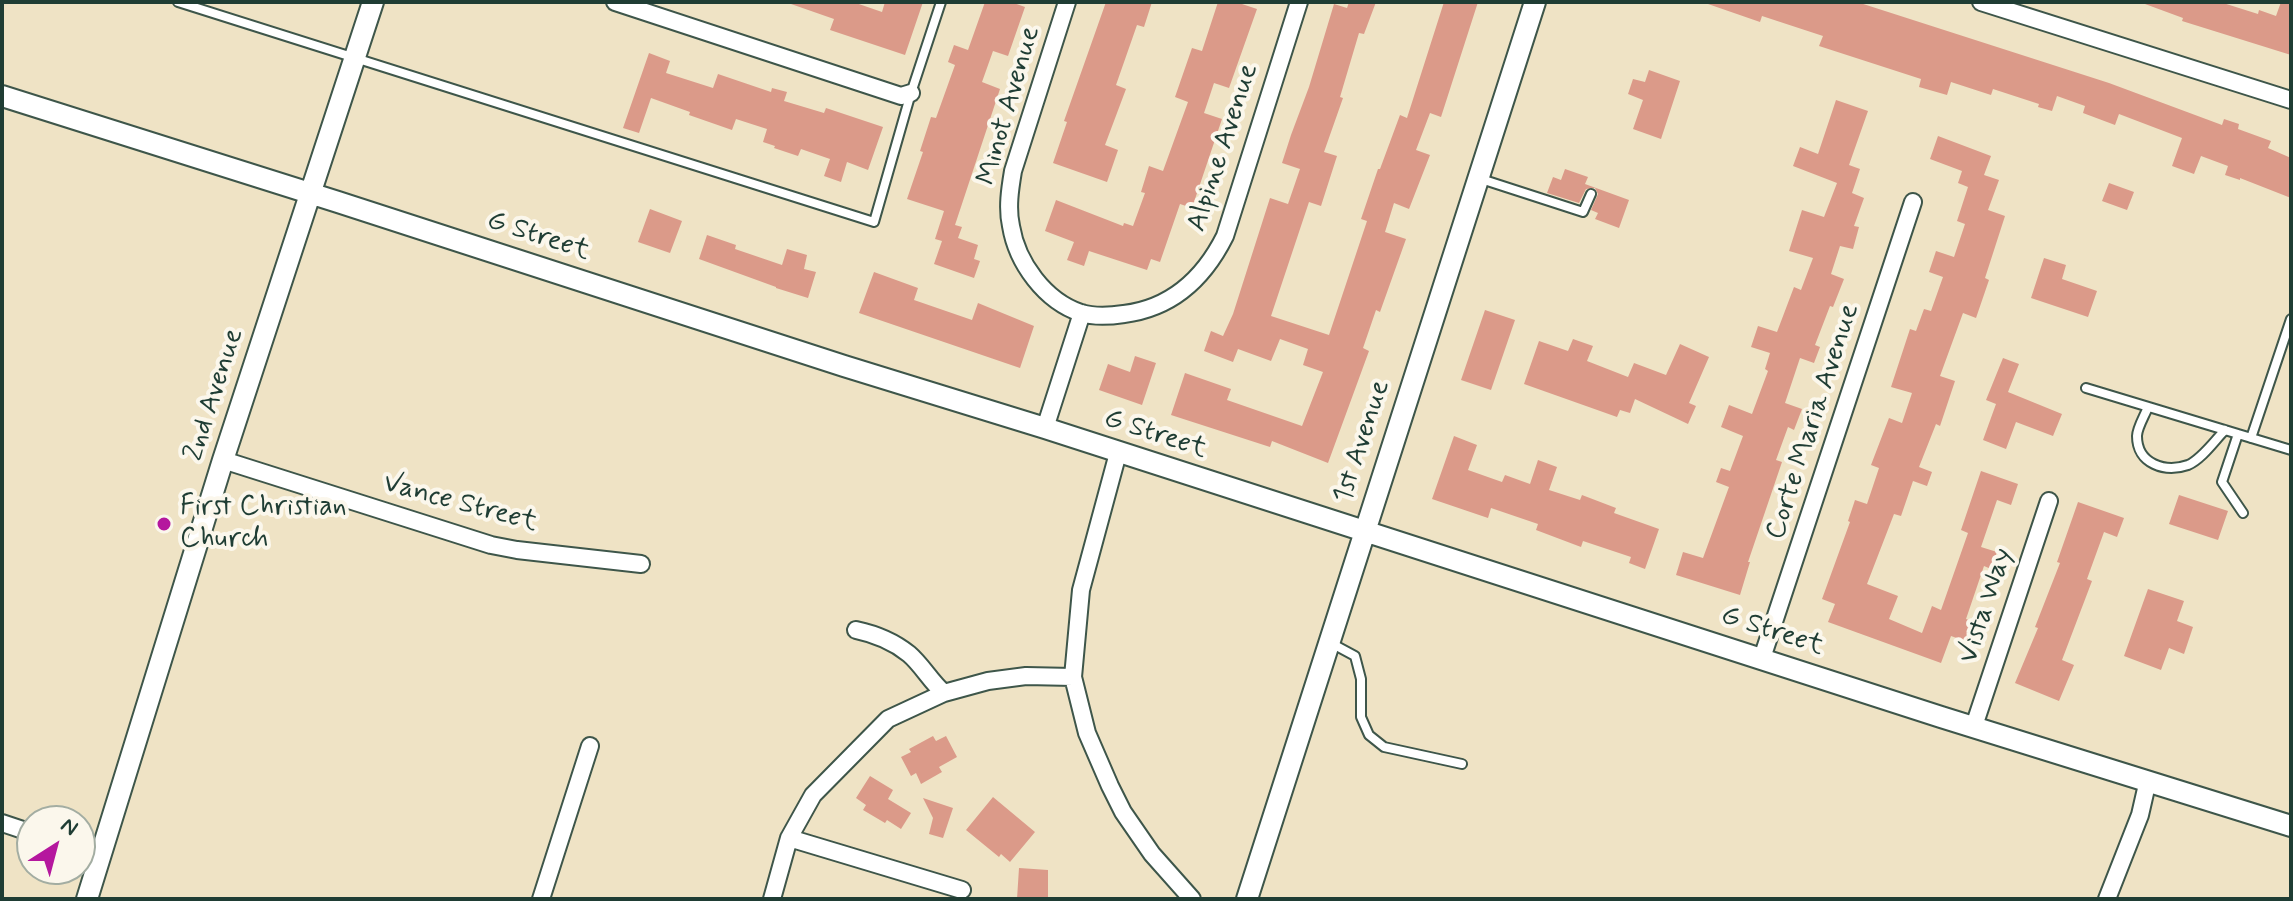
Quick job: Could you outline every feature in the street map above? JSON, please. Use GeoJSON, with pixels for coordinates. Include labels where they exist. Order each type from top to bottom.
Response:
{"type":"FeatureCollection","features":[{"type":"Feature","properties":{"kind":"street","name":"2nd Avenue"},"geometry":{"type":"LineString","coordinates":[[87,899],[223,460],[373,2]]}},
{"type":"Feature","properties":{"kind":"street"},"geometry":{"type":"LineString","coordinates":[[615,2],[901,96],[911,93]]}},
{"type":"Feature","properties":{"kind":"street","name":"Minot Avenue"},"geometry":{"type":"LineString","coordinates":[[1067,2],[1013,171],[1009,194],[1010,225],[1029,270],[1059,302],[1082,313]]}},
{"type":"Feature","properties":{"kind":"street","name":"Alpine Avenue"},"geometry":{"type":"LineString","coordinates":[[1082,313],[1116,315],[1150,309],[1181,292],[1207,267],[1225,236],[1299,2]]}},
{"type":"Feature","properties":{"kind":"street","name":"1st Avenue"},"geometry":{"type":"LineString","coordinates":[[1247,899],[1535,2]]}},
{"type":"Feature","properties":{"kind":"street"},"geometry":{"type":"LineString","coordinates":[[1981,2],[2291,100]]}},
{"type":"Feature","properties":{"kind":"street","name":"G Street"},"geometry":{"type":"LineString","coordinates":[[2,96],[2291,826]]}},
{"type":"Feature","properties":{"kind":"street","name":"Corte Maria Avenue"},"geometry":{"type":"LineString","coordinates":[[1762,658],[1913,202]]}},
{"type":"Feature","properties":{"kind":"street"},"geometry":{"type":"LineString","coordinates":[[1045,428],[1082,313]]}},
{"type":"Feature","properties":{"kind":"street"},"geometry":{"type":"LineString","coordinates":[[1118,453],[1081,590],[1073,677],[1087,733],[1123,812],[1152,854],[1192,899]]}},
{"type":"Feature","properties":{"kind":"street","name":"Vance Street"},"geometry":{"type":"LineString","coordinates":[[223,460],[491,545],[641,564]]}},
{"type":"Feature","properties":{"kind":"street","name":"Vista Way"},"geometry":{"type":"LineString","coordinates":[[1974,726],[2049,501]]}},
{"type":"Feature","properties":{"kind":"street"},"geometry":{"type":"LineString","coordinates":[[856,630],[880,635],[911,655],[944,693]]}},
{"type":"Feature","properties":{"kind":"street"},"geometry":{"type":"LineString","coordinates":[[772,899],[789,838],[813,795],[888,719],[944,693],[988,681],[1026,676],[1073,677]]}},
{"type":"Feature","properties":{"kind":"street"},"geometry":{"type":"LineString","coordinates":[[541,899],[590,746]]}},
{"type":"Feature","properties":{"kind":"street"},"geometry":{"type":"LineString","coordinates":[[2107,899],[2140,815],[2148,780]]}},
{"type":"Feature","properties":{"kind":"street"},"geometry":{"type":"LineString","coordinates":[[789,838],[962,890]]}},
{"type":"Feature","properties":{"kind":"street"},"geometry":{"type":"LineString","coordinates":[[96,852],[102,854]]}},
{"type":"Feature","properties":{"kind":"lane"},"geometry":{"type":"LineString","coordinates":[[178,2],[874,222],[941,2]]}},
{"type":"Feature","properties":{"kind":"lane"},"geometry":{"type":"LineString","coordinates":[[1477,177],[1583,212],[1591,194]]}},
{"type":"Feature","properties":{"kind":"lane"},"geometry":{"type":"LineString","coordinates":[[2251,438],[2291,319]]}},
{"type":"Feature","properties":{"kind":"lane"},"geometry":{"type":"LineString","coordinates":[[2086,388],[2291,450]]}},
{"type":"Feature","properties":{"kind":"lane"},"geometry":{"type":"LineString","coordinates":[[2148,407],[2136,435],[2143,456],[2154,466],[2166,468],[2189,464],[2225,430]]}},
{"type":"Feature","properties":{"kind":"lane"},"geometry":{"type":"LineString","coordinates":[[2238,434],[2222,482],[2243,513]]}},
{"type":"Feature","properties":{"kind":"lane"},"geometry":{"type":"LineString","coordinates":[[1329,642],[1355,656],[1361,679],[1361,717],[1369,735],[1384,747],[1462,764]]}},
{"type":"Feature","properties":{"kind":"building"},"geometry":{"type":"Polygon","coordinates":[[[791,2],[853,2],[882,12],[885,2],[923,2],[905,55],[830,30],[834,19],[791,2]]]}},
{"type":"Feature","properties":{"kind":"building"},"geometry":{"type":"Polygon","coordinates":[[[985,2],[1011,2],[1025,7],[1008,56],[993,51],[982,82],[1000,89],[955,225],[962,227],[958,238],[978,245],[974,259],[980,261],[974,278],[934,264],[942,241],[935,239],[944,211],[907,199],[931,117],[936,118],[955,65],[948,62],[954,45],[968,50],[985,2]]]}},
{"type":"Feature","properties":{"kind":"building"},"geometry":{"type":"Polygon","coordinates":[[[1106,2],[1152,2],[1144,27],[1137,25],[1116,85],[1126,89],[1105,145],[1118,150],[1107,182],[1053,163],[1067,122],[1064,121],[1106,2]]]}},
{"type":"Feature","properties":{"kind":"building"},"geometry":{"type":"Polygon","coordinates":[[[1218,2],[1236,2],[1257,9],[1229,88],[1214,83],[1204,113],[1222,119],[1192,208],[1180,204],[1160,262],[1151,259],[1147,270],[1089,251],[1084,266],[1067,260],[1074,242],[1045,231],[1056,200],[1123,226],[1124,223],[1133,226],[1145,193],[1141,192],[1149,166],[1163,171],[1188,102],[1175,97],[1192,48],[1202,51],[1218,2]]]}},
{"type":"Feature","properties":{"kind":"building"},"geometry":{"type":"Polygon","coordinates":[[[1349,2],[1376,2],[1364,34],[1359,33],[1340,97],[1343,98],[1324,152],[1337,156],[1321,206],[1309,202],[1271,316],[1329,335],[1367,221],[1361,219],[1378,169],[1400,115],[1407,118],[1444,2],[1478,2],[1441,117],[1430,113],[1416,150],[1430,155],[1409,209],[1394,203],[1385,232],[1406,239],[1380,312],[1376,310],[1363,348],[1369,351],[1328,463],[1272,441],[1270,447],[1171,415],[1185,373],[1231,389],[1227,400],[1302,426],[1323,372],[1303,365],[1308,349],[1280,339],[1271,361],[1238,349],[1233,362],[1204,351],[1211,331],[1223,336],[1233,314],[1270,198],[1288,204],[1300,169],[1282,163],[1334,4],[1347,8],[1349,2]]]}},
{"type":"Feature","properties":{"kind":"building"},"geometry":{"type":"Polygon","coordinates":[[[1708,2],[1857,2],[2109,83],[2222,125],[2224,119],[2239,124],[2238,129],[2271,141],[2268,148],[2291,158],[2291,198],[2225,175],[2228,166],[2201,156],[2194,174],[2172,166],[2182,138],[2119,114],[2115,125],[2083,113],[2085,106],[2057,96],[2052,111],[1993,89],[1991,95],[1951,82],[1947,95],[1919,87],[1921,79],[1819,46],[1823,36],[1762,16],[1760,22],[1708,2]]]}},
{"type":"Feature","properties":{"kind":"building"},"geometry":{"type":"Polygon","coordinates":[[[2145,2],[2220,2],[2258,14],[2259,10],[2276,16],[2281,2],[2291,2],[2291,55],[2182,21],[2183,18],[2145,2]]]}},
{"type":"Feature","properties":{"kind":"building"},"geometry":{"type":"Polygon","coordinates":[[[649,53],[670,61],[666,73],[713,88],[718,74],[771,92],[772,88],[787,92],[784,101],[824,113],[826,108],[883,127],[868,170],[847,162],[841,182],[824,176],[830,159],[801,149],[798,156],[763,142],[767,129],[736,119],[732,130],[651,98],[639,133],[623,128],[649,53]]]}},
{"type":"Feature","properties":{"kind":"building"},"geometry":{"type":"Polygon","coordinates":[[[1649,70],[1680,81],[1661,139],[1633,129],[1643,100],[1628,94],[1633,79],[1645,82],[1649,70]]]}},
{"type":"Feature","properties":{"kind":"building"},"geometry":{"type":"Polygon","coordinates":[[[1836,100],[1868,111],[1849,165],[1860,169],[1852,193],[1864,198],[1854,226],[1859,227],[1853,249],[1840,246],[1831,274],[1844,279],[1815,345],[1820,347],[1814,363],[1800,358],[1785,403],[1802,409],[1794,430],[1788,427],[1776,460],[1782,462],[1740,595],[1676,575],[1683,552],[1703,558],[1729,487],[1716,482],[1721,468],[1730,471],[1743,436],[1721,427],[1729,405],[1752,414],[1768,371],[1765,369],[1770,353],[1751,347],[1758,326],[1777,332],[1794,287],[1801,290],[1813,258],[1789,251],[1802,210],[1824,217],[1837,183],[1793,166],[1800,147],[1818,154],[1836,100]]]}},
{"type":"Feature","properties":{"kind":"building"},"geometry":{"type":"Polygon","coordinates":[[[1938,136],[1991,156],[1984,175],[1999,180],[1988,210],[2005,216],[1976,318],[1963,313],[1940,376],[1955,381],[1940,426],[1936,424],[1919,467],[1932,472],[1927,486],[1913,481],[1901,516],[1894,514],[1867,584],[1898,596],[1889,619],[1922,633],[1932,606],[1941,610],[1968,533],[1961,530],[1981,471],[2018,484],[2011,505],[1997,500],[1981,547],[1997,552],[1991,569],[1984,566],[1966,619],[1975,622],[1968,642],[1951,636],[1941,663],[1828,622],[1835,604],[1822,599],[1855,500],[1867,504],[1879,468],[1871,465],[1889,418],[1902,423],[1912,393],[1891,387],[1910,329],[1916,331],[1924,309],[1931,311],[1943,277],[1929,272],[1936,251],[1954,257],[1965,224],[1957,221],[1968,187],[1958,183],[1962,171],[1930,159],[1938,136]]]}},
{"type":"Feature","properties":{"kind":"building"},"geometry":{"type":"Polygon","coordinates":[[[1565,169],[1588,177],[1585,184],[1629,200],[1619,228],[1595,219],[1598,213],[1591,210],[1598,194],[1595,188],[1586,189],[1579,203],[1547,193],[1553,177],[1561,180],[1565,169]]]}},
{"type":"Feature","properties":{"kind":"building"},"geometry":{"type":"Polygon","coordinates":[[[2109,183],[2134,192],[2127,210],[2102,201],[2109,183]]]}},
{"type":"Feature","properties":{"kind":"building"},"geometry":{"type":"Polygon","coordinates":[[[650,209],[682,221],[670,253],[638,242],[650,209]]]}},
{"type":"Feature","properties":{"kind":"building"},"geometry":{"type":"Polygon","coordinates":[[[707,235],[736,245],[735,249],[782,265],[787,249],[807,255],[804,269],[816,272],[808,298],[699,259],[707,235]]]}},
{"type":"Feature","properties":{"kind":"building"},"geometry":{"type":"Polygon","coordinates":[[[2044,258],[2066,265],[2062,279],[2097,291],[2088,317],[2031,298],[2044,258]]]}},
{"type":"Feature","properties":{"kind":"building"},"geometry":{"type":"Polygon","coordinates":[[[874,272],[918,288],[914,300],[972,320],[978,303],[1034,326],[1020,368],[859,313],[874,272]]]}},
{"type":"Feature","properties":{"kind":"building"},"geometry":{"type":"Polygon","coordinates":[[[1485,310],[1515,320],[1491,390],[1461,380],[1485,310]]]}},
{"type":"Feature","properties":{"kind":"building"},"geometry":{"type":"Polygon","coordinates":[[[1573,339],[1593,346],[1587,361],[1628,377],[1634,363],[1666,375],[1680,344],[1709,357],[1689,403],[1696,406],[1688,424],[1635,399],[1630,413],[1620,410],[1617,417],[1524,384],[1539,341],[1568,351],[1573,339]]]}},
{"type":"Feature","properties":{"kind":"building"},"geometry":{"type":"Polygon","coordinates":[[[1135,356],[1156,363],[1142,405],[1099,390],[1108,364],[1130,372],[1135,356]]]}},
{"type":"Feature","properties":{"kind":"building"},"geometry":{"type":"Polygon","coordinates":[[[2003,358],[2019,364],[2008,392],[2062,414],[2053,436],[2016,422],[2006,449],[1983,440],[1996,404],[1986,400],[2003,358]]]}},
{"type":"Feature","properties":{"kind":"building"},"geometry":{"type":"Polygon","coordinates":[[[1454,436],[1477,445],[1468,470],[1502,482],[1505,475],[1530,484],[1538,460],[1557,467],[1549,490],[1580,500],[1582,495],[1616,508],[1614,513],[1659,529],[1645,569],[1629,563],[1631,557],[1583,541],[1581,547],[1536,530],[1538,524],[1491,508],[1488,518],[1432,499],[1454,436]]]}},
{"type":"Feature","properties":{"kind":"building"},"geometry":{"type":"Polygon","coordinates":[[[2179,495],[2228,511],[2218,540],[2169,524],[2179,495]]]}},
{"type":"Feature","properties":{"kind":"building"},"geometry":{"type":"Polygon","coordinates":[[[2078,502],[2124,518],[2117,537],[2104,532],[2087,579],[2092,581],[2062,660],[2074,665],[2059,701],[2015,683],[2038,628],[2035,627],[2060,563],[2057,562],[2078,502]]]}},
{"type":"Feature","properties":{"kind":"building"},"geometry":{"type":"Polygon","coordinates":[[[2148,589],[2184,601],[2177,621],[2193,627],[2184,654],[2169,648],[2161,670],[2124,656],[2148,589]]]}},
{"type":"Feature","properties":{"kind":"building"},"geometry":{"type":"Polygon","coordinates":[[[933,736],[936,741],[946,736],[957,757],[939,767],[942,772],[921,784],[916,773],[911,776],[901,757],[933,736]]]}},
{"type":"Feature","properties":{"kind":"building"},"geometry":{"type":"Polygon","coordinates":[[[870,776],[893,790],[888,799],[911,813],[901,829],[863,810],[866,805],[856,798],[870,776]]]}},
{"type":"Feature","properties":{"kind":"building"},"geometry":{"type":"Polygon","coordinates":[[[993,797],[1035,832],[1010,862],[1001,854],[999,857],[966,830],[993,797]]]}},
{"type":"Feature","properties":{"kind":"building"},"geometry":{"type":"Polygon","coordinates":[[[923,798],[953,808],[943,838],[929,834],[933,818],[923,798]]]}},
{"type":"Feature","properties":{"kind":"building"},"geometry":{"type":"Polygon","coordinates":[[[1019,868],[1048,870],[1048,899],[1017,899],[1019,868]]]}},
{"type":"Feature","properties":{"kind":"place","name":"First Christian Church"},"geometry":{"type":"Point","coordinates":[164,524]}}]}
